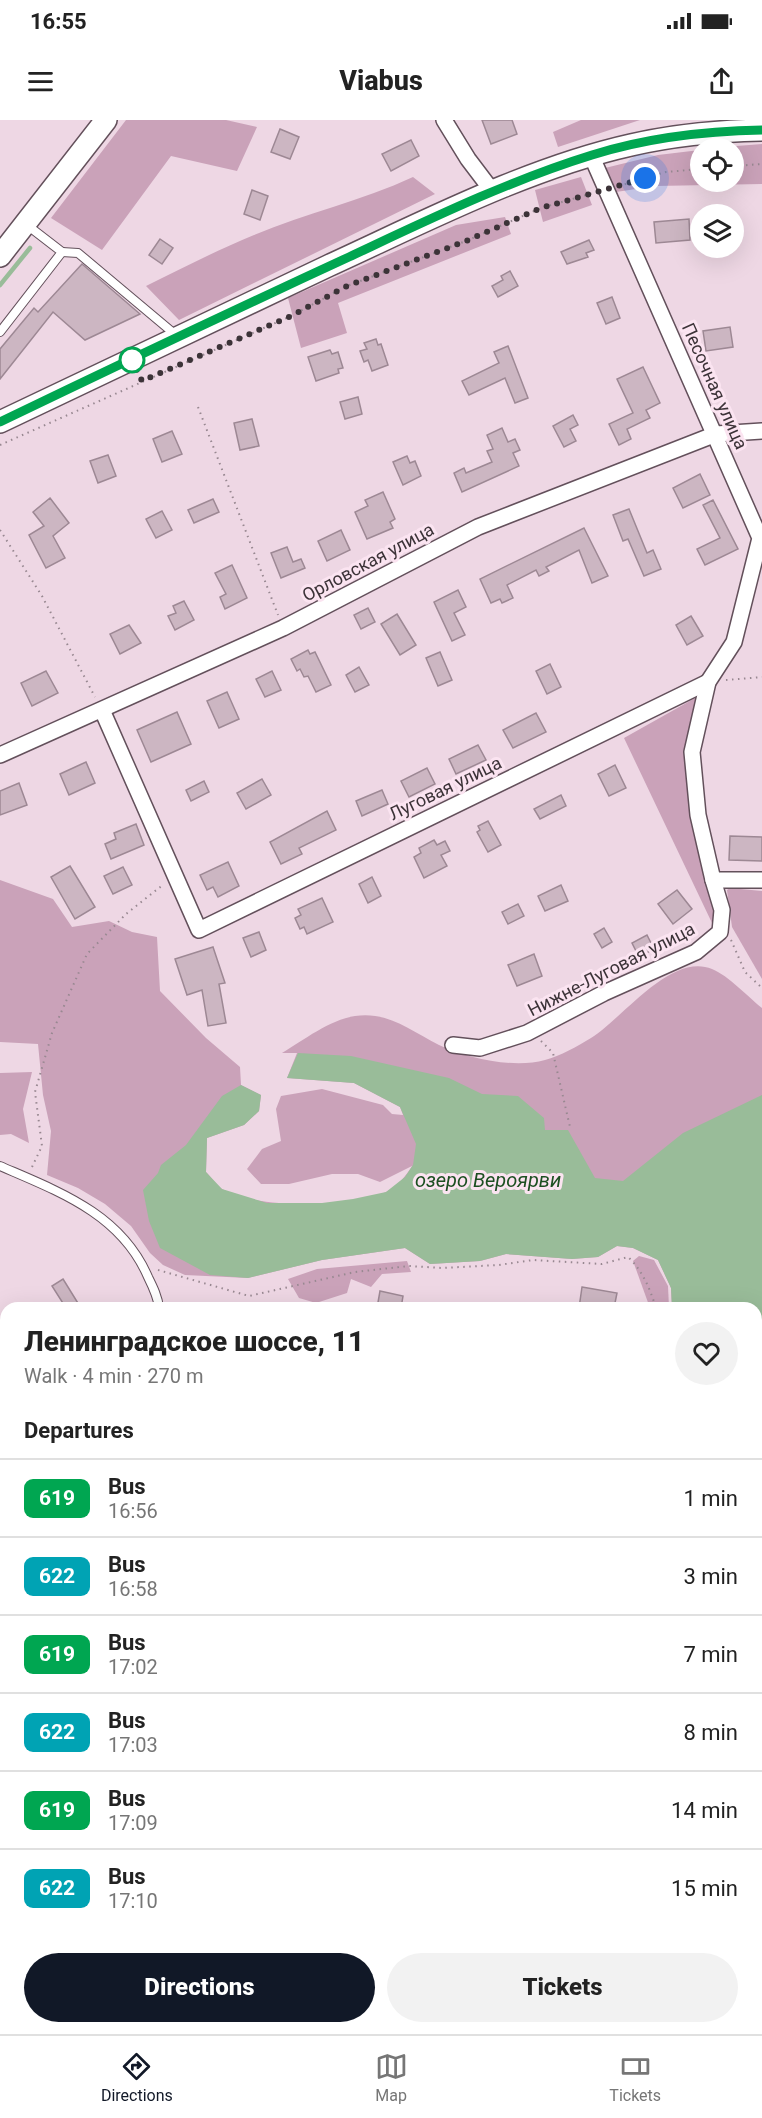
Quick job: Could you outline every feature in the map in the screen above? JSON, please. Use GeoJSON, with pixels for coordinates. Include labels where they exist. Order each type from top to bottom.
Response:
{"type":"FeatureCollection","features":[{"type":"Feature","properties":{"kind":"main road"},"geometry":{"type":"LineString","coordinates":[[0,256],[106,120]]}},
{"type":"Feature","properties":{"kind":"main road"},"geometry":{"type":"LineString","coordinates":[[0,422],[493,192],[591,155],[633,144],[709,129],[762,130]]}},
{"type":"Feature","properties":{"kind":"street"},"geometry":{"type":"LineString","coordinates":[[444,120],[468,159],[493,192]]}},
{"type":"Feature","properties":{"kind":"street","name":"Песочная улица"},"geometry":{"type":"LineString","coordinates":[[591,155],[604,190],[716,434],[761,541],[734,642],[708,682],[692,752],[698,815],[713,880]]}},
{"type":"Feature","properties":{"kind":"street","name":"Орловская улица"},"geometry":{"type":"LineString","coordinates":[[0,755],[283,628],[478,527],[716,434],[762,431]]}},
{"type":"Feature","properties":{"kind":"street","name":"Луговая улица"},"geometry":{"type":"LineString","coordinates":[[175,875],[200,930],[708,682]]}},
{"type":"Feature","properties":{"kind":"street"},"geometry":{"type":"LineString","coordinates":[[102,710],[175,875]]}},
{"type":"Feature","properties":{"kind":"street"},"geometry":{"type":"LineString","coordinates":[[713,880],[762,880]]}},
{"type":"Feature","properties":{"kind":"street","name":"Нижне-Луговая улица"},"geometry":{"type":"LineString","coordinates":[[453,1044],[480,1048],[527,1033],[604,993],[696,951],[720,932],[722,910],[713,880]]}},
{"type":"Feature","properties":{"kind":"lane"},"geometry":{"type":"LineString","coordinates":[[25,223],[62,252],[78,254],[179,338]]}},
{"type":"Feature","properties":{"kind":"lane"},"geometry":{"type":"LineString","coordinates":[[1,328],[62,252]]}},
{"type":"Feature","properties":{"kind":"lane"},"geometry":{"type":"LineString","coordinates":[[0,1166],[95,1213],[122,1234],[140,1259],[157,1302]]}},
{"type":"Feature","properties":{"kind":"path"},"geometry":{"type":"LineString","coordinates":[[744,165],[762,164]]}},
{"type":"Feature","properties":{"kind":"path"},"geometry":{"type":"LineString","coordinates":[[0,445],[291,316],[347,286],[466,241],[541,208],[666,172],[690,170]]}},
{"type":"Feature","properties":{"kind":"path"},"geometry":{"type":"LineString","coordinates":[[198,407],[283,628]]}},
{"type":"Feature","properties":{"kind":"path"},"geometry":{"type":"LineString","coordinates":[[0,530],[42,596],[102,710]]}},
{"type":"Feature","properties":{"kind":"path"},"geometry":{"type":"LineString","coordinates":[[708,682],[762,677]]}},
{"type":"Feature","properties":{"kind":"path"},"geometry":{"type":"LineString","coordinates":[[27,1178],[42,1146],[35,1092],[52,1033],[87,954],[126,915],[175,875]]}},
{"type":"Feature","properties":{"kind":"path"},"geometry":{"type":"LineString","coordinates":[[728,935],[746,972],[762,988]]}},
{"type":"Feature","properties":{"kind":"path"},"geometry":{"type":"LineString","coordinates":[[553,1053],[570,1127]]}},
{"type":"Feature","properties":{"kind":"path"},"geometry":{"type":"LineString","coordinates":[[158,1270],[249,1296],[355,1272],[409,1266],[442,1268],[499,1265],[533,1260],[602,1264],[628,1257],[636,1264],[651,1291],[654,1302]]}},
{"type":"Feature","properties":{"kind":"shaded area"},"geometry":{"type":"Polygon","coordinates":[[[126,120],[226,120],[257,127],[237,171],[171,156],[102,250],[51,218],[126,120]]]}},
{"type":"Feature","properties":{"kind":"shaded area"},"geometry":{"type":"Polygon","coordinates":[[[581,120],[640,120],[558,147],[553,132],[581,120]]]}},
{"type":"Feature","properties":{"kind":"shaded area"},"geometry":{"type":"Polygon","coordinates":[[[762,144],[762,184],[744,184],[744,145],[762,144]]]}},
{"type":"Feature","properties":{"kind":"shaded area"},"geometry":{"type":"Polygon","coordinates":[[[690,151],[690,185],[656,186],[616,192],[605,168],[658,155],[690,151]]]}},
{"type":"Feature","properties":{"kind":"shaded area"},"geometry":{"type":"Polygon","coordinates":[[[413,177],[435,194],[179,320],[146,286],[254,235],[413,177]]]}},
{"type":"Feature","properties":{"kind":"shaded area"},"geometry":{"type":"Polygon","coordinates":[[[581,177],[592,205],[543,222],[535,190],[581,177]]]}},
{"type":"Feature","properties":{"kind":"shaded area"},"geometry":{"type":"Polygon","coordinates":[[[505,217],[511,234],[338,303],[347,333],[301,348],[288,298],[456,225],[505,217]]]}},
{"type":"Feature","properties":{"kind":"shaded area"},"geometry":{"type":"Polygon","coordinates":[[[697,697],[685,753],[716,911],[712,923],[624,738],[697,697]]]}},
{"type":"Feature","properties":{"kind":"shaded area"},"geometry":{"type":"Polygon","coordinates":[[[0,880],[53,899],[72,927],[109,921],[132,932],[157,937],[160,991],[206,1038],[240,1067],[241,1085],[261,1095],[259,1111],[244,1125],[207,1138],[206,1172],[222,1189],[237,1196],[279,1203],[350,1201],[386,1192],[404,1177],[412,1166],[380,1182],[358,1174],[332,1174],[289,1184],[261,1184],[247,1169],[262,1149],[281,1141],[276,1109],[281,1096],[322,1089],[383,1105],[392,1114],[403,1115],[400,1107],[354,1083],[287,1078],[297,1053],[282,1053],[336,1022],[345,1018],[367,1015],[389,1019],[439,1045],[477,1058],[505,1063],[533,1062],[551,1058],[586,1041],[604,1029],[664,978],[680,970],[696,966],[712,969],[731,981],[762,1008],[762,1302],[672,1302],[671,1288],[658,1260],[633,1248],[617,1246],[598,1257],[572,1259],[506,1254],[480,1261],[430,1264],[405,1248],[322,1260],[248,1278],[185,1275],[163,1265],[150,1253],[131,1226],[105,1204],[78,1188],[47,1175],[51,1131],[43,1095],[38,1044],[0,1042],[0,880]]]}},
{"type":"Feature","properties":{"kind":"shaded area"},"geometry":{"type":"Polygon","coordinates":[[[730,888],[762,891],[762,979],[732,927],[727,890],[730,888]]]}},
{"type":"Feature","properties":{"kind":"shaded area"},"geometry":{"type":"Polygon","coordinates":[[[32,1072],[23,1109],[29,1143],[11,1134],[0,1135],[0,1073],[32,1072]]]}},
{"type":"Feature","properties":{"kind":"shaded area"},"geometry":{"type":"Polygon","coordinates":[[[639,1256],[654,1260],[668,1286],[669,1302],[648,1302],[633,1261],[639,1256]]]}},
{"type":"Feature","properties":{"kind":"shaded area"},"geometry":{"type":"Polygon","coordinates":[[[407,1261],[411,1272],[382,1274],[371,1287],[351,1279],[347,1293],[319,1302],[299,1298],[288,1279],[317,1269],[407,1261]]]}},
{"type":"Feature","properties":{"kind":"water","name":"озеро Вероярви"},"geometry":{"type":"Polygon","coordinates":[[[298,1053],[351,1056],[449,1078],[482,1094],[518,1096],[544,1118],[545,1130],[568,1130],[595,1178],[623,1181],[683,1133],[762,1095],[762,1302],[672,1302],[671,1288],[658,1260],[633,1248],[617,1246],[598,1257],[572,1259],[506,1254],[480,1261],[430,1264],[405,1248],[322,1260],[248,1278],[210,1275],[160,1248],[149,1221],[143,1190],[158,1173],[161,1165],[186,1145],[222,1096],[241,1085],[261,1095],[259,1111],[244,1125],[207,1138],[206,1172],[222,1189],[267,1203],[322,1203],[386,1192],[405,1177],[413,1165],[416,1144],[400,1107],[354,1083],[287,1078],[298,1053]]]}},
{"type":"Feature","properties":{"kind":"building"},"geometry":{"type":"Polygon","coordinates":[[[482,120],[512,120],[517,134],[491,144],[482,120]]]}},
{"type":"Feature","properties":{"kind":"building"},"geometry":{"type":"Polygon","coordinates":[[[280,129],[299,137],[290,159],[271,152],[280,129]]]}},
{"type":"Feature","properties":{"kind":"building"},"geometry":{"type":"Polygon","coordinates":[[[411,140],[419,156],[391,171],[382,154],[411,140]]]}},
{"type":"Feature","properties":{"kind":"building"},"geometry":{"type":"Polygon","coordinates":[[[252,190],[268,196],[260,220],[244,214],[252,190]]]}},
{"type":"Feature","properties":{"kind":"building"},"geometry":{"type":"Polygon","coordinates":[[[689,219],[690,240],[656,243],[654,222],[689,219]]]}},
{"type":"Feature","properties":{"kind":"building"},"geometry":{"type":"Polygon","coordinates":[[[160,239],[173,248],[162,264],[149,255],[160,239]]]}},
{"type":"Feature","properties":{"kind":"building"},"geometry":{"type":"Polygon","coordinates":[[[589,240],[594,250],[586,253],[588,257],[567,264],[561,252],[589,240]]]}},
{"type":"Feature","properties":{"kind":"building"},"geometry":{"type":"Polygon","coordinates":[[[82,264],[140,314],[85,340],[53,312],[0,379],[0,349],[34,308],[38,312],[82,264]]]}},
{"type":"Feature","properties":{"kind":"building"},"geometry":{"type":"Polygon","coordinates":[[[510,271],[518,286],[498,297],[492,286],[503,280],[501,276],[510,271]]]}},
{"type":"Feature","properties":{"kind":"building"},"geometry":{"type":"Polygon","coordinates":[[[612,297],[620,318],[606,324],[597,303],[612,297]]]}},
{"type":"Feature","properties":{"kind":"building"},"geometry":{"type":"Polygon","coordinates":[[[730,327],[733,347],[706,351],[703,331],[730,327]]]}},
{"type":"Feature","properties":{"kind":"building"},"geometry":{"type":"Polygon","coordinates":[[[376,339],[378,345],[381,344],[388,365],[372,371],[368,360],[364,362],[360,351],[367,349],[364,343],[376,339]]]}},
{"type":"Feature","properties":{"kind":"building"},"geometry":{"type":"Polygon","coordinates":[[[508,346],[528,398],[515,403],[505,378],[469,395],[462,381],[499,363],[494,352],[508,346]]]}},
{"type":"Feature","properties":{"kind":"building"},"geometry":{"type":"Polygon","coordinates":[[[330,350],[332,354],[338,352],[343,368],[338,369],[339,373],[316,381],[308,357],[330,350]]]}},
{"type":"Feature","properties":{"kind":"building"},"geometry":{"type":"Polygon","coordinates":[[[643,367],[660,403],[646,410],[650,418],[627,429],[631,439],[619,445],[609,424],[633,413],[617,379],[643,367]]]}},
{"type":"Feature","properties":{"kind":"building"},"geometry":{"type":"Polygon","coordinates":[[[358,397],[362,414],[345,419],[340,402],[358,397]]]}},
{"type":"Feature","properties":{"kind":"building"},"geometry":{"type":"Polygon","coordinates":[[[573,415],[578,425],[570,429],[576,441],[564,447],[553,426],[573,415]]]}},
{"type":"Feature","properties":{"kind":"building"},"geometry":{"type":"Polygon","coordinates":[[[252,419],[259,446],[240,450],[234,423],[252,419]]]}},
{"type":"Feature","properties":{"kind":"building"},"geometry":{"type":"Polygon","coordinates":[[[502,428],[508,442],[515,439],[520,450],[513,453],[519,466],[462,492],[454,473],[464,468],[466,473],[492,462],[487,451],[493,449],[487,435],[502,428]]]}},
{"type":"Feature","properties":{"kind":"building"},"geometry":{"type":"Polygon","coordinates":[[[172,431],[182,454],[162,462],[153,439],[172,431]]]}},
{"type":"Feature","properties":{"kind":"building"},"geometry":{"type":"Polygon","coordinates":[[[108,455],[116,476],[98,483],[90,461],[108,455]]]}},
{"type":"Feature","properties":{"kind":"building"},"geometry":{"type":"Polygon","coordinates":[[[407,456],[410,463],[415,461],[421,476],[403,485],[393,462],[407,456]]]}},
{"type":"Feature","properties":{"kind":"building"},"geometry":{"type":"Polygon","coordinates":[[[700,474],[710,495],[683,508],[673,488],[700,474]]]}},
{"type":"Feature","properties":{"kind":"building"},"geometry":{"type":"Polygon","coordinates":[[[383,492],[395,519],[390,522],[393,528],[367,539],[355,512],[368,506],[365,500],[383,492]]]}},
{"type":"Feature","properties":{"kind":"building"},"geometry":{"type":"Polygon","coordinates":[[[50,498],[69,523],[53,536],[65,558],[46,568],[29,535],[44,526],[33,512],[50,498]]]}},
{"type":"Feature","properties":{"kind":"building"},"geometry":{"type":"Polygon","coordinates":[[[213,499],[219,512],[194,523],[188,510],[213,499]]]}},
{"type":"Feature","properties":{"kind":"building"},"geometry":{"type":"Polygon","coordinates":[[[713,500],[738,549],[705,565],[697,549],[720,538],[703,505],[713,500]]]}},
{"type":"Feature","properties":{"kind":"building"},"geometry":{"type":"Polygon","coordinates":[[[629,509],[647,553],[653,550],[661,569],[644,576],[628,539],[623,541],[613,515],[629,509]]]}},
{"type":"Feature","properties":{"kind":"building"},"geometry":{"type":"Polygon","coordinates":[[[162,511],[172,530],[156,538],[146,519],[162,511]]]}},
{"type":"Feature","properties":{"kind":"building"},"geometry":{"type":"Polygon","coordinates":[[[584,528],[608,576],[592,583],[579,550],[546,567],[549,571],[539,576],[536,570],[507,585],[513,598],[502,603],[500,599],[491,603],[480,579],[584,528]]]}},
{"type":"Feature","properties":{"kind":"building"},"geometry":{"type":"Polygon","coordinates":[[[341,530],[350,550],[327,561],[318,541],[341,530]]]}},
{"type":"Feature","properties":{"kind":"building"},"geometry":{"type":"Polygon","coordinates":[[[287,547],[293,562],[301,559],[305,568],[281,578],[271,553],[287,547]]]}},
{"type":"Feature","properties":{"kind":"building"},"geometry":{"type":"Polygon","coordinates":[[[232,565],[247,598],[225,609],[220,597],[226,594],[215,573],[232,565]]]}},
{"type":"Feature","properties":{"kind":"building"},"geometry":{"type":"Polygon","coordinates":[[[458,590],[466,607],[454,613],[465,635],[452,641],[434,602],[458,590]]]}},
{"type":"Feature","properties":{"kind":"building"},"geometry":{"type":"Polygon","coordinates":[[[184,601],[194,620],[175,630],[168,616],[176,613],[173,606],[184,601]]]}},
{"type":"Feature","properties":{"kind":"building"},"geometry":{"type":"Polygon","coordinates":[[[368,608],[375,622],[361,629],[354,615],[368,608]]]}},
{"type":"Feature","properties":{"kind":"building"},"geometry":{"type":"Polygon","coordinates":[[[397,614],[416,645],[400,655],[381,624],[397,614]]]}},
{"type":"Feature","properties":{"kind":"building"},"geometry":{"type":"Polygon","coordinates":[[[691,616],[703,636],[687,645],[676,625],[691,616]]]}},
{"type":"Feature","properties":{"kind":"building"},"geometry":{"type":"Polygon","coordinates":[[[129,625],[141,643],[120,654],[110,634],[129,625]]]}},
{"type":"Feature","properties":{"kind":"building"},"geometry":{"type":"Polygon","coordinates":[[[308,650],[310,654],[315,652],[331,685],[316,692],[308,676],[304,677],[300,669],[297,671],[291,659],[308,650]]]}},
{"type":"Feature","properties":{"kind":"building"},"geometry":{"type":"Polygon","coordinates":[[[440,652],[452,680],[438,686],[426,658],[440,652]]]}},
{"type":"Feature","properties":{"kind":"building"},"geometry":{"type":"Polygon","coordinates":[[[550,664],[561,687],[547,694],[536,671],[550,664]]]}},
{"type":"Feature","properties":{"kind":"building"},"geometry":{"type":"Polygon","coordinates":[[[359,667],[369,685],[355,692],[346,675],[359,667]]]}},
{"type":"Feature","properties":{"kind":"building"},"geometry":{"type":"Polygon","coordinates":[[[46,671],[58,693],[32,706],[21,683],[46,671]]]}},
{"type":"Feature","properties":{"kind":"building"},"geometry":{"type":"Polygon","coordinates":[[[272,671],[281,690],[265,697],[256,679],[272,671]]]}},
{"type":"Feature","properties":{"kind":"building"},"geometry":{"type":"Polygon","coordinates":[[[227,692],[239,719],[219,728],[207,701],[227,692]]]}},
{"type":"Feature","properties":{"kind":"building"},"geometry":{"type":"Polygon","coordinates":[[[177,712],[191,744],[151,762],[137,730],[177,712]]]}},
{"type":"Feature","properties":{"kind":"building"},"geometry":{"type":"Polygon","coordinates":[[[536,713],[546,732],[513,748],[503,730],[536,713]]]}},
{"type":"Feature","properties":{"kind":"building"},"geometry":{"type":"Polygon","coordinates":[[[478,745],[486,760],[456,774],[449,759],[478,745]]]}},
{"type":"Feature","properties":{"kind":"building"},"geometry":{"type":"Polygon","coordinates":[[[86,762],[95,783],[69,795],[60,774],[86,762]]]}},
{"type":"Feature","properties":{"kind":"building"},"geometry":{"type":"Polygon","coordinates":[[[615,765],[626,788],[609,796],[598,774],[615,765]]]}},
{"type":"Feature","properties":{"kind":"building"},"geometry":{"type":"Polygon","coordinates":[[[427,768],[435,784],[409,797],[401,781],[427,768]]]}},
{"type":"Feature","properties":{"kind":"building"},"geometry":{"type":"Polygon","coordinates":[[[262,779],[271,795],[246,809],[237,793],[262,779]]]}},
{"type":"Feature","properties":{"kind":"building"},"geometry":{"type":"Polygon","coordinates":[[[204,781],[209,792],[191,801],[186,790],[204,781]]]}},
{"type":"Feature","properties":{"kind":"building"},"geometry":{"type":"Polygon","coordinates":[[[19,783],[27,805],[0,815],[0,791],[19,783]]]}},
{"type":"Feature","properties":{"kind":"building"},"geometry":{"type":"Polygon","coordinates":[[[382,790],[388,804],[362,816],[356,801],[382,790]]]}},
{"type":"Feature","properties":{"kind":"building"},"geometry":{"type":"Polygon","coordinates":[[[561,795],[566,806],[540,819],[534,809],[561,795]]]}},
{"type":"Feature","properties":{"kind":"building"},"geometry":{"type":"Polygon","coordinates":[[[327,811],[336,830],[299,848],[302,854],[281,864],[270,842],[327,811]]]}},
{"type":"Feature","properties":{"kind":"building"},"geometry":{"type":"Polygon","coordinates":[[[488,821],[501,845],[488,852],[477,832],[480,830],[478,826],[488,821]]]}},
{"type":"Feature","properties":{"kind":"building"},"geometry":{"type":"Polygon","coordinates":[[[136,824],[144,845],[111,859],[105,844],[116,839],[114,833],[136,824]]]}},
{"type":"Feature","properties":{"kind":"building"},"geometry":{"type":"Polygon","coordinates":[[[730,836],[762,837],[762,861],[729,860],[730,836]]]}},
{"type":"Feature","properties":{"kind":"building"},"geometry":{"type":"Polygon","coordinates":[[[434,840],[437,845],[445,841],[450,851],[441,855],[447,866],[424,878],[414,857],[421,853],[419,848],[434,840]]]}},
{"type":"Feature","properties":{"kind":"building"},"geometry":{"type":"Polygon","coordinates":[[[228,862],[239,886],[218,897],[213,887],[207,890],[200,875],[228,862]]]}},
{"type":"Feature","properties":{"kind":"building"},"geometry":{"type":"Polygon","coordinates":[[[70,866],[95,907],[75,919],[51,877],[70,866]]]}},
{"type":"Feature","properties":{"kind":"building"},"geometry":{"type":"Polygon","coordinates":[[[123,867],[132,885],[113,894],[104,876],[123,867]]]}},
{"type":"Feature","properties":{"kind":"building"},"geometry":{"type":"Polygon","coordinates":[[[372,877],[381,896],[368,903],[359,884],[372,877]]]}},
{"type":"Feature","properties":{"kind":"building"},"geometry":{"type":"Polygon","coordinates":[[[561,885],[568,901],[545,911],[538,896],[561,885]]]}},
{"type":"Feature","properties":{"kind":"building"},"geometry":{"type":"Polygon","coordinates":[[[677,890],[692,909],[673,924],[658,904],[677,890]]]}},
{"type":"Feature","properties":{"kind":"building"},"geometry":{"type":"Polygon","coordinates":[[[322,898],[333,922],[307,934],[304,927],[300,929],[295,918],[301,915],[298,909],[322,898]]]}},
{"type":"Feature","properties":{"kind":"building"},"geometry":{"type":"Polygon","coordinates":[[[518,904],[524,916],[508,924],[502,912],[518,904]]]}},
{"type":"Feature","properties":{"kind":"building"},"geometry":{"type":"Polygon","coordinates":[[[604,928],[612,942],[602,948],[594,934],[604,928]]]}},
{"type":"Feature","properties":{"kind":"building"},"geometry":{"type":"Polygon","coordinates":[[[259,932],[266,950],[251,957],[243,938],[259,932]]]}},
{"type":"Feature","properties":{"kind":"building"},"geometry":{"type":"Polygon","coordinates":[[[647,935],[654,949],[639,957],[632,943],[647,935]]]}},
{"type":"Feature","properties":{"kind":"building"},"geometry":{"type":"Polygon","coordinates":[[[213,947],[225,983],[219,984],[226,1023],[208,1026],[202,990],[187,995],[175,959],[213,947]]]}},
{"type":"Feature","properties":{"kind":"building"},"geometry":{"type":"Polygon","coordinates":[[[534,954],[542,976],[517,986],[508,965],[534,954]]]}},
{"type":"Feature","properties":{"kind":"building"},"geometry":{"type":"Polygon","coordinates":[[[63,1279],[77,1302],[62,1302],[52,1286],[63,1279]]]}},
{"type":"Feature","properties":{"kind":"building"},"geometry":{"type":"Polygon","coordinates":[[[582,1287],[617,1293],[615,1302],[580,1302],[582,1287]]]}},
{"type":"Feature","properties":{"kind":"building"},"geometry":{"type":"Polygon","coordinates":[[[380,1291],[403,1296],[402,1302],[378,1302],[380,1291]]]}},
{"type":"Feature","properties":{"kind":"waterway"},"geometry":{"type":"LineString","coordinates":[[0,285],[30,248]]}},
{"type":"Feature","properties":{"kind":"bus line","name":"619"},"geometry":{"type":"LineString","coordinates":[[0,422],[268,294],[493,192],[591,155],[633,144],[709,133],[762,130]]}},
{"type":"Feature","properties":{"kind":"route"},"geometry":{"type":"LineString","coordinates":[[132,360],[142,381],[291,316],[347,286],[466,241],[541,208],[645,178]]}}]}
